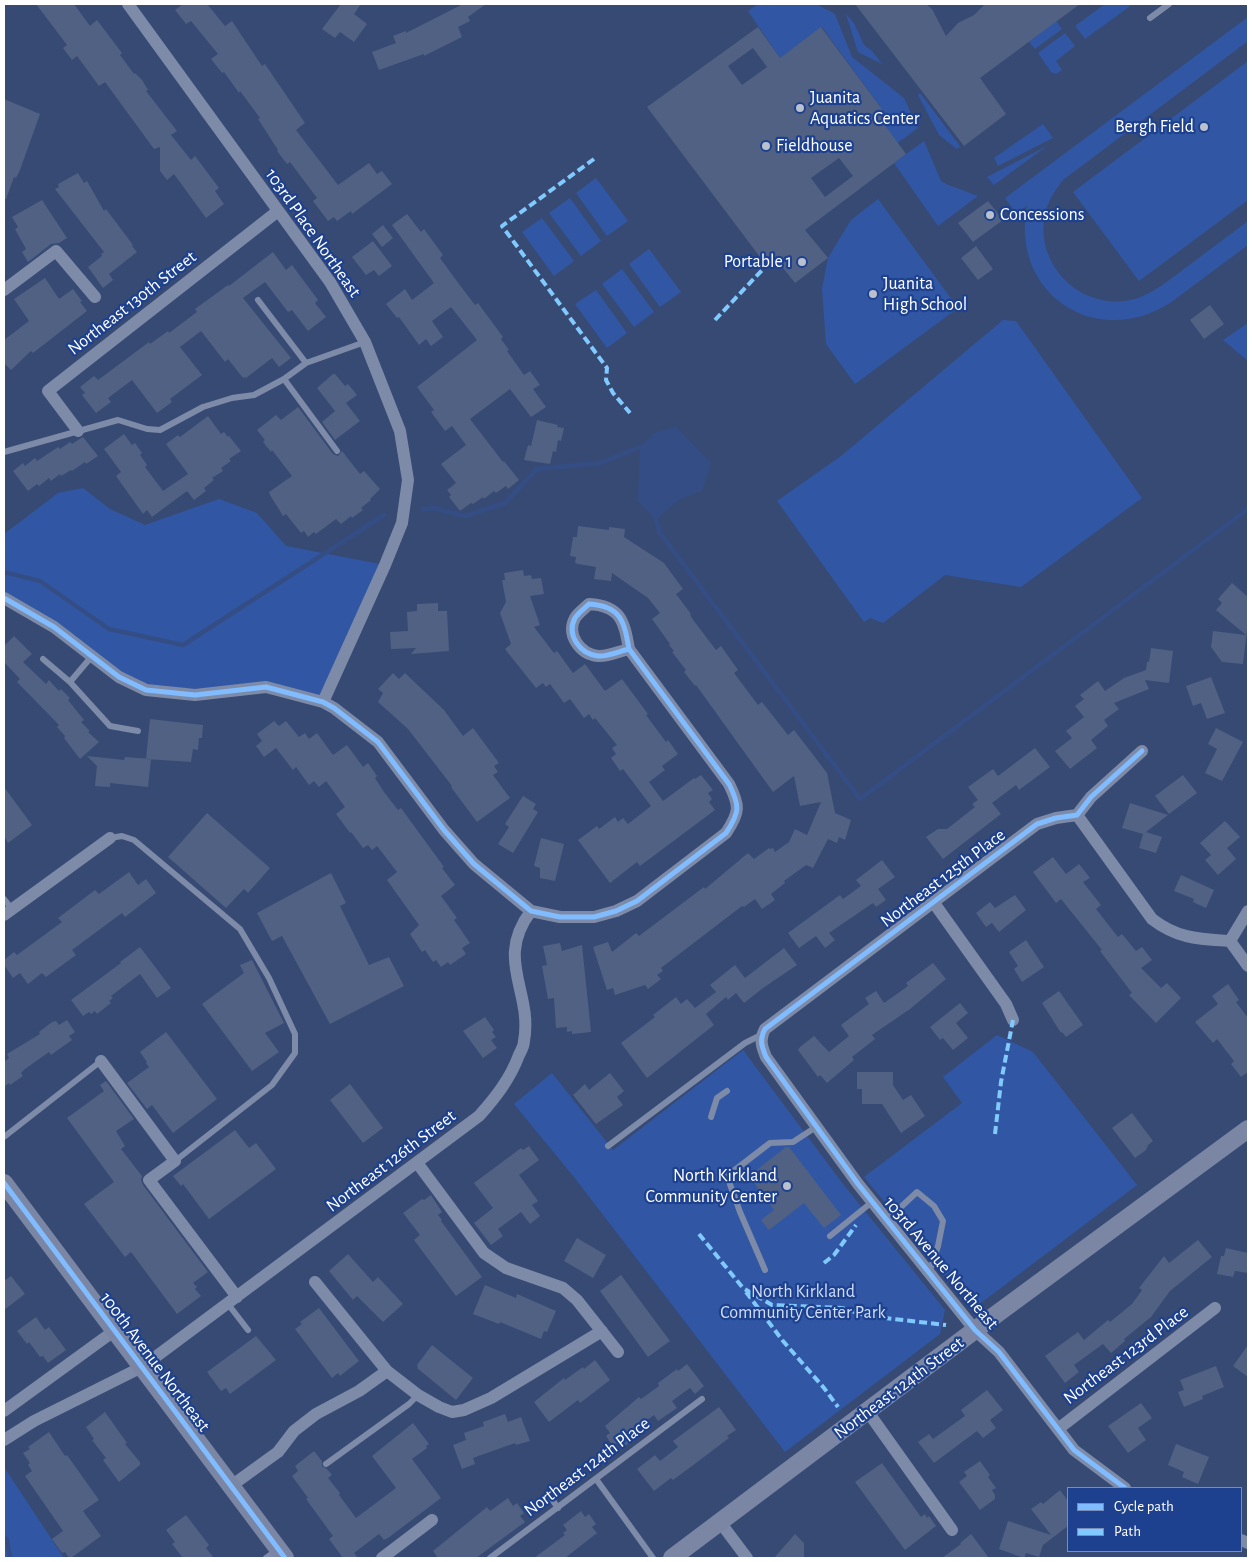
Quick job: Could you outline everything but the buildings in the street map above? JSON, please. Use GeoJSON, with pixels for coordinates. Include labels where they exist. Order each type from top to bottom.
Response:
{"type":"FeatureCollection","features":[{"type":"Feature","properties":{"kind":"main road","name":"Northeast 124th Street"},"geometry":{"type":"LineString","coordinates":[[672,1558],[975,1330],[1248,1129]]}},
{"type":"Feature","properties":{"kind":"main road","name":"100th Avenue Northeast"},"geometry":{"type":"LineString","coordinates":[[4,1183],[230,1486],[276,1555]]}},
{"type":"Feature","properties":{"kind":"street","name":"103rd Place Northeast"},"geometry":{"type":"LineString","coordinates":[[128,4],[330,282],[364,342],[400,431],[408,480],[402,523],[383,570],[323,702]]}},
{"type":"Feature","properties":{"kind":"street","name":"Northeast 130th Street"},"geometry":{"type":"LineString","coordinates":[[78,431],[48,391],[278,211]]}},
{"type":"Feature","properties":{"kind":"street"},"geometry":{"type":"LineString","coordinates":[[4,290],[56,251],[95,297]]}},
{"type":"Feature","properties":{"kind":"street"},"geometry":{"type":"LineString","coordinates":[[4,598],[54,627],[119,677],[146,690],[195,695],[266,687],[323,702],[334,708],[378,742],[444,830],[474,864],[531,911],[560,917],[594,918],[616,911],[637,900],[726,833],[734,821],[738,810],[737,800],[729,784],[629,648],[624,626],[615,611],[602,605],[589,604],[574,620],[572,628],[573,638],[581,649],[598,656],[629,648]]}},
{"type":"Feature","properties":{"kind":"street"},"geometry":{"type":"LineString","coordinates":[[1142,751],[1091,797],[1077,816],[1152,919],[1165,929],[1182,936],[1230,941],[1248,966]]}},
{"type":"Feature","properties":{"kind":"street","name":"Northeast 125th Place"},"geometry":{"type":"LineString","coordinates":[[761,1035],[765,1029],[1037,824],[1056,818],[1077,816]]}},
{"type":"Feature","properties":{"kind":"street"},"geometry":{"type":"LineString","coordinates":[[6,908],[110,838]]}},
{"type":"Feature","properties":{"kind":"street"},"geometry":{"type":"LineString","coordinates":[[934,903],[1006,1004],[1013,1020]]}},
{"type":"Feature","properties":{"kind":"street","name":"Northeast 126th Street"},"geometry":{"type":"LineString","coordinates":[[4,1440],[34,1422],[142,1367],[418,1164],[479,1116],[499,1094],[513,1073],[524,1041],[525,1016],[514,951],[521,924],[531,911]]}},
{"type":"Feature","properties":{"kind":"street"},"geometry":{"type":"LineString","coordinates":[[1230,941],[1248,911]]}},
{"type":"Feature","properties":{"kind":"street","name":"103rd Avenue Northeast"},"geometry":{"type":"LineString","coordinates":[[761,1035],[761,1045],[766,1058],[872,1202],[975,1330],[999,1352],[1074,1450],[1124,1487]]}},
{"type":"Feature","properties":{"kind":"street"},"geometry":{"type":"LineString","coordinates":[[101,1061],[175,1160],[149,1180],[233,1300]]}},
{"type":"Feature","properties":{"kind":"street"},"geometry":{"type":"LineString","coordinates":[[418,1164],[484,1253],[506,1268],[563,1288],[577,1300],[618,1352]]}},
{"type":"Feature","properties":{"kind":"street"},"geometry":{"type":"LineString","coordinates":[[315,1282],[388,1371],[418,1395],[452,1412],[464,1410],[491,1398],[602,1331]]}},
{"type":"Feature","properties":{"kind":"street","name":"Northeast 123rd Place"},"geometry":{"type":"LineString","coordinates":[[1058,1429],[1215,1308]]}},
{"type":"Feature","properties":{"kind":"street"},"geometry":{"type":"LineString","coordinates":[[4,1411],[114,1331]]}},
{"type":"Feature","properties":{"kind":"street"},"geometry":{"type":"LineString","coordinates":[[230,1486],[278,1452],[294,1431],[316,1414],[388,1371]]}},
{"type":"Feature","properties":{"kind":"street"},"geometry":{"type":"LineString","coordinates":[[868,1412],[952,1530]]}},
{"type":"Feature","properties":{"kind":"street"},"geometry":{"type":"LineString","coordinates":[[382,1558],[432,1520]]}},
{"type":"Feature","properties":{"kind":"street"},"geometry":{"type":"LineString","coordinates":[[720,1522],[747,1558]]}},
{"type":"Feature","properties":{"kind":"lane"},"geometry":{"type":"LineString","coordinates":[[1150,18],[1169,4]]}},
{"type":"Feature","properties":{"kind":"lane"},"geometry":{"type":"LineString","coordinates":[[258,300],[306,363]]}},
{"type":"Feature","properties":{"kind":"lane"},"geometry":{"type":"LineString","coordinates":[[4,452],[118,420],[147,429],[160,430],[203,407],[232,398],[254,396],[284,379],[306,363],[364,342]]}},
{"type":"Feature","properties":{"kind":"lane"},"geometry":{"type":"LineString","coordinates":[[284,379],[337,451]]}},
{"type":"Feature","properties":{"kind":"lane"},"geometry":{"type":"LineString","coordinates":[[70,682],[92,656]]}},
{"type":"Feature","properties":{"kind":"lane"},"geometry":{"type":"LineString","coordinates":[[43,659],[70,682],[110,726],[138,731]]}},
{"type":"Feature","properties":{"kind":"lane"},"geometry":{"type":"LineString","coordinates":[[110,838],[122,836],[134,840],[240,929],[269,978],[295,1034],[295,1053],[272,1085],[175,1160]]}},
{"type":"Feature","properties":{"kind":"lane","name":"Northeast 125th Place"},"geometry":{"type":"LineString","coordinates":[[608,1146],[745,1043],[761,1035]]}},
{"type":"Feature","properties":{"kind":"lane"},"geometry":{"type":"LineString","coordinates":[[4,1137],[101,1061]]}},
{"type":"Feature","properties":{"kind":"lane"},"geometry":{"type":"LineString","coordinates":[[711,1117],[717,1098],[727,1090]]}},
{"type":"Feature","properties":{"kind":"lane"},"geometry":{"type":"LineString","coordinates":[[765,1270],[727,1176],[770,1143],[794,1142],[816,1127]]}},
{"type":"Feature","properties":{"kind":"lane"},"geometry":{"type":"LineString","coordinates":[[887,1220],[917,1192],[934,1206],[943,1221],[938,1246],[929,1273]]}},
{"type":"Feature","properties":{"kind":"lane"},"geometry":{"type":"LineString","coordinates":[[830,1236],[872,1202]]}},
{"type":"Feature","properties":{"kind":"lane"},"geometry":{"type":"LineString","coordinates":[[233,1300],[248,1330]]}},
{"type":"Feature","properties":{"kind":"lane"},"geometry":{"type":"LineString","coordinates":[[326,1464],[409,1404],[418,1395]]}},
{"type":"Feature","properties":{"kind":"lane","name":"Northeast 124th Place"},"geometry":{"type":"LineString","coordinates":[[490,1558],[702,1399]]}},
{"type":"Feature","properties":{"kind":"lane"},"geometry":{"type":"LineString","coordinates":[[596,1480],[653,1558]]}},
{"type":"Feature","properties":{"kind":"lane"},"geometry":{"type":"LineString","coordinates":[[549,1495],[558,1508]]}},
{"type":"Feature","properties":{"kind":"green space"},"geometry":{"type":"Polygon","coordinates":[[[758,4],[816,4],[835,14],[852,57],[904,98],[918,128],[865,167],[875,131],[890,120],[822,27],[780,58],[748,11],[758,4]]]}},
{"type":"Feature","properties":{"kind":"green space"},"geometry":{"type":"Polygon","coordinates":[[[1105,4],[1133,4],[1085,39],[1075,26],[1105,4]]]}},
{"type":"Feature","properties":{"kind":"green space"},"geometry":{"type":"Polygon","coordinates":[[[846,14],[854,23],[864,45],[872,51],[882,64],[858,52],[846,14]]]}},
{"type":"Feature","properties":{"kind":"green space"},"geometry":{"type":"Polygon","coordinates":[[[1248,17],[1248,41],[1063,180],[1048,205],[1045,214],[1044,233],[1047,251],[1055,267],[1066,281],[1081,292],[1097,299],[1116,302],[1135,299],[1155,290],[1248,221],[1248,245],[1170,303],[1142,316],[1114,320],[1088,316],[1064,305],[1045,288],[1032,265],[1025,237],[1027,206],[1016,213],[1005,198],[1248,17]]]}},
{"type":"Feature","properties":{"kind":"green space"},"geometry":{"type":"Polygon","coordinates":[[[1056,21],[1062,29],[1035,49],[1029,42],[1056,21]]]}},
{"type":"Feature","properties":{"kind":"green space"},"geometry":{"type":"Polygon","coordinates":[[[1065,33],[1075,46],[1056,61],[1062,70],[1056,74],[1051,72],[1038,53],[1065,33]]]}},
{"type":"Feature","properties":{"kind":"green space","name":"Bergh Field"},"geometry":{"type":"Polygon","coordinates":[[[1248,61],[1248,200],[1139,281],[1073,192],[1248,61]]]}},
{"type":"Feature","properties":{"kind":"green space"},"geometry":{"type":"Polygon","coordinates":[[[920,93],[960,146],[957,149],[939,135],[918,95],[920,93]]]}},
{"type":"Feature","properties":{"kind":"green space"},"geometry":{"type":"Polygon","coordinates":[[[1043,124],[1053,138],[998,166],[994,158],[1043,124]]]}},
{"type":"Feature","properties":{"kind":"green space"},"geometry":{"type":"Polygon","coordinates":[[[924,141],[941,181],[978,196],[938,226],[894,163],[924,141]]]}},
{"type":"Feature","properties":{"kind":"green space"},"geometry":{"type":"Polygon","coordinates":[[[1047,146],[994,185],[987,177],[1047,146]]]}},
{"type":"Feature","properties":{"kind":"green space"},"geometry":{"type":"Polygon","coordinates":[[[596,178],[628,221],[607,236],[576,193],[596,178]]]}},
{"type":"Feature","properties":{"kind":"green space"},"geometry":{"type":"Polygon","coordinates":[[[570,198],[601,241],[581,256],[549,213],[570,198]]]}},
{"type":"Feature","properties":{"kind":"green space"},"geometry":{"type":"Polygon","coordinates":[[[878,199],[958,308],[855,384],[826,344],[822,289],[828,258],[851,220],[878,199]]]}},
{"type":"Feature","properties":{"kind":"green space"},"geometry":{"type":"Polygon","coordinates":[[[542,218],[574,261],[554,276],[522,232],[542,218]]]}},
{"type":"Feature","properties":{"kind":"green space"},"geometry":{"type":"Polygon","coordinates":[[[649,249],[681,292],[660,307],[629,264],[649,249]]]}},
{"type":"Feature","properties":{"kind":"green space"},"geometry":{"type":"Polygon","coordinates":[[[622,269],[654,312],[634,327],[602,284],[622,269]]]}},
{"type":"Feature","properties":{"kind":"green space"},"geometry":{"type":"Polygon","coordinates":[[[596,290],[627,333],[607,348],[575,304],[596,290]]]}},
{"type":"Feature","properties":{"kind":"green space"},"geometry":{"type":"Polygon","coordinates":[[[1003,320],[1016,321],[1142,498],[1021,587],[945,575],[883,623],[870,618],[864,622],[777,501],[841,456],[1003,320]]]}},
{"type":"Feature","properties":{"kind":"green space"},"geometry":{"type":"Polygon","coordinates":[[[1248,323],[1248,361],[1223,340],[1248,323]]]}},
{"type":"Feature","properties":{"kind":"green space"},"geometry":{"type":"Polygon","coordinates":[[[83,488],[110,509],[145,525],[219,499],[257,513],[286,546],[385,565],[323,702],[266,687],[146,690],[4,598],[4,534],[58,493],[83,488]]]}},
{"type":"Feature","properties":{"kind":"green space","name":"North Kirkland Community Center Park"},"geometry":{"type":"Polygon","coordinates":[[[997,1035],[1033,1052],[1137,1185],[973,1309],[864,1177],[962,1103],[943,1077],[997,1035]]]}},
{"type":"Feature","properties":{"kind":"green space","name":"North Kirkland Community Center Park"},"geometry":{"type":"Polygon","coordinates":[[[743,1050],[843,1184],[945,1310],[940,1334],[785,1452],[574,1177],[514,1104],[552,1073],[613,1150],[743,1050]]]}},
{"type":"Feature","properties":{"kind":"green space"},"geometry":{"type":"Polygon","coordinates":[[[4,1467],[64,1558],[4,1558],[4,1467]]]}},
{"type":"Feature","properties":{"kind":"shaded area"},"geometry":{"type":"Polygon","coordinates":[[[676,427],[711,463],[702,491],[678,500],[656,520],[638,501],[640,447],[654,433],[676,427]]]}},
{"type":"Feature","properties":{"kind":"waterway"},"geometry":{"type":"LineString","coordinates":[[423,509],[434,508],[465,516],[505,503],[537,469],[600,463],[640,447],[645,451]]}},
{"type":"Feature","properties":{"kind":"waterway"},"geometry":{"type":"LineString","coordinates":[[656,515],[660,533],[860,799],[1248,509]]}},
{"type":"Feature","properties":{"kind":"waterway"},"geometry":{"type":"LineString","coordinates":[[4,572],[40,581],[109,629],[183,645],[384,515]]}},
{"type":"Feature","properties":{"kind":"waterway"},"geometry":{"type":"LineString","coordinates":[[4,1537],[7,1540],[10,1558]]}},
{"type":"Feature","properties":{"kind":"marked path"},"geometry":{"type":"LineString","coordinates":[[594,159],[502,226],[607,368],[606,380],[613,393],[630,413]]}},
{"type":"Feature","properties":{"kind":"marked path"},"geometry":{"type":"LineString","coordinates":[[715,320],[764,268]]}},
{"type":"Feature","properties":{"kind":"marked path"},"geometry":{"type":"LineString","coordinates":[[995,1134],[1001,1082],[1013,1020]]}},
{"type":"Feature","properties":{"kind":"marked path"},"geometry":{"type":"LineString","coordinates":[[824,1263],[834,1255],[856,1225]]}},
{"type":"Feature","properties":{"kind":"marked path"},"geometry":{"type":"LineString","coordinates":[[699,1234],[743,1288],[772,1305],[842,1308],[868,1316],[946,1325]]}},
{"type":"Feature","properties":{"kind":"marked path"},"geometry":{"type":"LineString","coordinates":[[746,1292],[783,1341],[838,1407]]}},
{"type":"Feature","properties":{"kind":"cycle path"},"geometry":{"type":"LineString","coordinates":[[4,598],[54,627],[119,677],[146,690],[195,695],[266,687],[323,702],[334,708],[378,742],[444,830],[474,864],[531,911],[560,917],[594,917],[616,911],[637,901],[726,833],[736,814],[737,804],[729,784],[629,649],[623,623],[619,617],[608,608],[589,604],[575,618],[572,631],[576,643],[586,652],[602,656],[629,649]]}},
{"type":"Feature","properties":{"kind":"cycle path"},"geometry":{"type":"LineString","coordinates":[[1124,1487],[1074,1450],[999,1352],[975,1330],[858,1184],[766,1057],[762,1047],[762,1040],[765,1029],[1037,824],[1056,818],[1077,815],[1091,797],[1142,751]]}},
{"type":"Feature","properties":{"kind":"cycle path"},"geometry":{"type":"LineString","coordinates":[[4,1183],[285,1558]]}},
{"type":"Feature","properties":{"kind":"place","name":"Juanita Aquatics Center"},"geometry":{"type":"Point","coordinates":[800,108]}},
{"type":"Feature","properties":{"kind":"place","name":"Bergh Field"},"geometry":{"type":"Point","coordinates":[1204,127]}},
{"type":"Feature","properties":{"kind":"place","name":"Fieldhouse"},"geometry":{"type":"Point","coordinates":[766,146]}},
{"type":"Feature","properties":{"kind":"place","name":"Concessions"},"geometry":{"type":"Point","coordinates":[990,215]}},
{"type":"Feature","properties":{"kind":"place","name":"Portable 1"},"geometry":{"type":"Point","coordinates":[802,262]}},
{"type":"Feature","properties":{"kind":"place","name":"Juanita High School"},"geometry":{"type":"Point","coordinates":[873,294]}},
{"type":"Feature","properties":{"kind":"place","name":"North Kirkland Community Center"},"geometry":{"type":"Point","coordinates":[787,1186]}}]}
